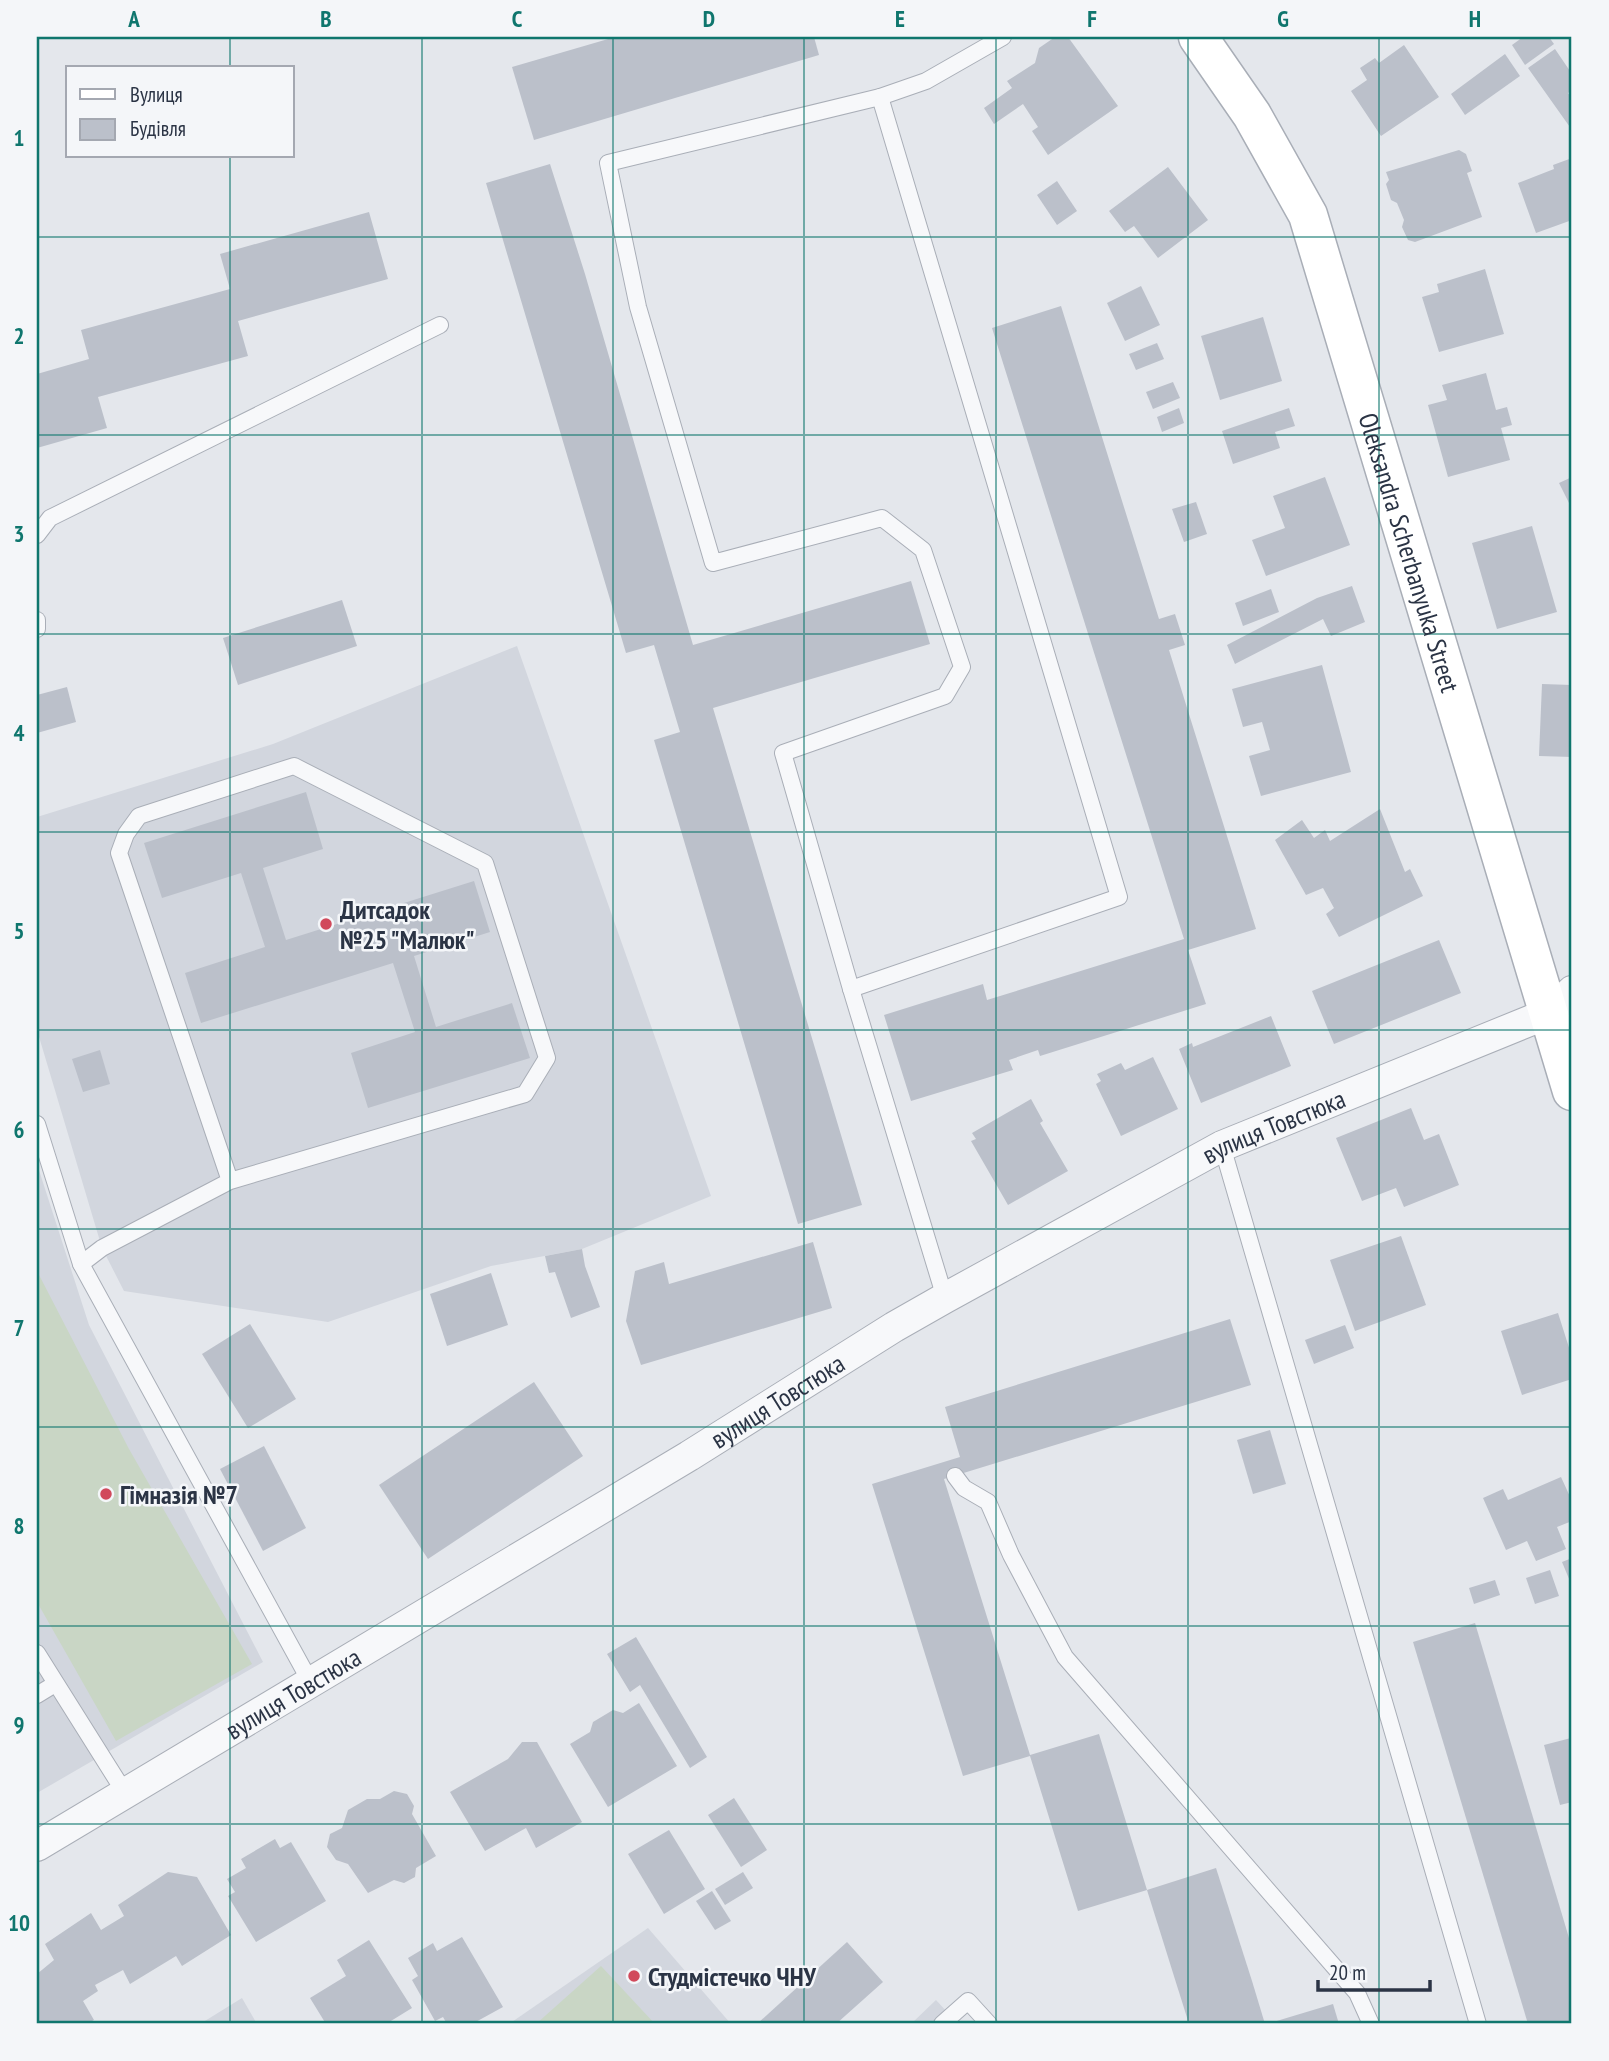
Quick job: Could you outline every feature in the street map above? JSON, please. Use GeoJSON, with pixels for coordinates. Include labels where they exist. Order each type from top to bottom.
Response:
{"type":"FeatureCollection","features":[{"type":"Feature","properties":{"kind":"street","name":"Oleksandra Scherbanyuka Street"},"geometry":{"type":"LineString","coordinates":[[1198,37],[1252,115],[1308,215],[1560,1002],[1572,1091]]}},
{"type":"Feature","properties":{"kind":"street","name":"вулиця Товстюка"},"geometry":{"type":"LineString","coordinates":[[37,1846],[689,1456],[894,1327],[945,1298],[1222,1146],[1560,1002]]}},
{"type":"Feature","properties":{"kind":"lane"},"geometry":{"type":"LineString","coordinates":[[945,1298],[783,753],[945,696],[962,667],[923,550],[882,518],[713,563],[638,307],[608,163],[880,97],[926,81],[1003,37]]}},
{"type":"Feature","properties":{"kind":"lane"},"geometry":{"type":"LineString","coordinates":[[851,989],[1119,897],[880,97]]}},
{"type":"Feature","properties":{"kind":"lane"},"geometry":{"type":"LineString","coordinates":[[37,535],[50,518],[440,325]]}},
{"type":"Feature","properties":{"kind":"lane"},"geometry":{"type":"LineString","coordinates":[[37,620],[37,629]]}},
{"type":"Feature","properties":{"kind":"lane"},"geometry":{"type":"LineString","coordinates":[[81,1264],[102,1248],[230,1181],[525,1094],[547,1058],[485,863],[294,766],[139,816],[125,834],[119,853],[230,1181]]}},
{"type":"Feature","properties":{"kind":"lane"},"geometry":{"type":"LineString","coordinates":[[37,1124],[81,1264],[311,1683]]}},
{"type":"Feature","properties":{"kind":"lane"},"geometry":{"type":"LineString","coordinates":[[1222,1146],[1478,2024]]}},
{"type":"Feature","properties":{"kind":"lane"},"geometry":{"type":"LineString","coordinates":[[955,1476],[964,1488],[988,1502],[1011,1555],[1065,1657],[1357,1993],[1371,2024]]}},
{"type":"Feature","properties":{"kind":"lane"},"geometry":{"type":"LineString","coordinates":[[37,1653],[125,1793]]}},
{"type":"Feature","properties":{"kind":"lane"},"geometry":{"type":"LineString","coordinates":[[37,1695],[55,1684]]}},
{"type":"Feature","properties":{"kind":"lane"},"geometry":{"type":"LineString","coordinates":[[942,2024],[968,2001],[989,2024]]}},
{"type":"Feature","properties":{"kind":"shaded area","name":"Дитсадок №25 \"Малюк\""},"geometry":{"type":"Polygon","coordinates":[[[517,646],[711,1196],[582,1249],[491,1266],[328,1322],[124,1291],[102,1248],[37,1030],[37,817],[273,744],[517,646]]]}},
{"type":"Feature","properties":{"kind":"shaded area","name":"Гімназія №7"},"geometry":{"type":"Polygon","coordinates":[[[37,1164],[89,1325],[263,1662],[37,1793],[37,1164]]]}},
{"type":"Feature","properties":{"kind":"shaded area","name":"Студмістечко ЧНУ"},"geometry":{"type":"Polygon","coordinates":[[[648,1928],[731,2024],[509,2024],[648,1928]]]}},
{"type":"Feature","properties":{"kind":"shaded area"},"geometry":{"type":"Polygon","coordinates":[[[242,1998],[257,2024],[200,2024],[242,1998]]]}},
{"type":"Feature","properties":{"kind":"shaded area"},"geometry":{"type":"Polygon","coordinates":[[[936,2000],[958,2024],[911,2024],[936,2000]]]}},
{"type":"Feature","properties":{"kind":"green space","name":"Гімназія №7"},"geometry":{"type":"Polygon","coordinates":[[[37,1271],[129,1449],[252,1664],[116,1741],[37,1602],[37,1271]]]}},
{"type":"Feature","properties":{"kind":"green space"},"geometry":{"type":"Polygon","coordinates":[[[601,1966],[655,2024],[536,2024],[601,1966]]]}},
{"type":"Feature","properties":{"kind":"building"},"geometry":{"type":"Polygon","coordinates":[[[615,37],[814,37],[819,55],[534,140],[512,67],[615,37]]]}},
{"type":"Feature","properties":{"kind":"building"},"geometry":{"type":"Polygon","coordinates":[[[1055,37],[1068,37],[1118,106],[1048,155],[1032,131],[1038,127],[1023,104],[994,124],[984,108],[1012,88],[1007,81],[1035,63],[1039,48],[1055,37]]]}},
{"type":"Feature","properties":{"kind":"building"},"geometry":{"type":"Polygon","coordinates":[[[1523,37],[1549,37],[1554,44],[1525,65],[1512,45],[1523,37]]]}},
{"type":"Feature","properties":{"kind":"building"},"geometry":{"type":"Polygon","coordinates":[[[1404,45],[1439,97],[1381,136],[1351,91],[1367,80],[1360,68],[1375,58],[1379,63],[1404,45]]]}},
{"type":"Feature","properties":{"kind":"building"},"geometry":{"type":"Polygon","coordinates":[[[1555,49],[1572,74],[1572,90],[1568,93],[1572,99],[1572,130],[1528,68],[1555,49]]]}},
{"type":"Feature","properties":{"kind":"building"},"geometry":{"type":"Polygon","coordinates":[[[1505,54],[1520,76],[1465,115],[1451,94],[1505,54]]]}},
{"type":"Feature","properties":{"kind":"building"},"geometry":{"type":"Polygon","coordinates":[[[1459,150],[1466,154],[1472,171],[1467,173],[1482,217],[1415,242],[1408,240],[1397,203],[1391,200],[1386,184],[1389,180],[1386,172],[1459,150]]]}},
{"type":"Feature","properties":{"kind":"building"},"geometry":{"type":"Polygon","coordinates":[[[1572,158],[1572,220],[1536,233],[1518,183],[1554,169],[1553,165],[1572,158]]]}},
{"type":"Feature","properties":{"kind":"building"},"geometry":{"type":"Polygon","coordinates":[[[550,164],[585,274],[693,645],[911,581],[930,644],[713,708],[862,1205],[798,1224],[654,740],[680,732],[654,645],[626,653],[486,183],[550,164]]]}},
{"type":"Feature","properties":{"kind":"building"},"geometry":{"type":"Polygon","coordinates":[[[1168,167],[1208,220],[1158,258],[1134,226],[1125,232],[1109,211],[1168,167]]]}},
{"type":"Feature","properties":{"kind":"building"},"geometry":{"type":"Polygon","coordinates":[[[1057,181],[1077,211],[1057,225],[1037,195],[1057,181]]]}},
{"type":"Feature","properties":{"kind":"building"},"geometry":{"type":"Polygon","coordinates":[[[369,212],[388,279],[238,321],[248,356],[98,397],[107,428],[37,448],[37,374],[89,359],[81,330],[230,289],[220,254],[369,212]]]}},
{"type":"Feature","properties":{"kind":"building"},"geometry":{"type":"Polygon","coordinates":[[[1485,269],[1504,334],[1439,352],[1422,297],[1439,292],[1437,284],[1485,269]]]}},
{"type":"Feature","properties":{"kind":"building"},"geometry":{"type":"Polygon","coordinates":[[[1141,286],[1160,325],[1125,341],[1107,303],[1141,286]]]}},
{"type":"Feature","properties":{"kind":"building"},"geometry":{"type":"Polygon","coordinates":[[[1061,306],[1159,619],[1175,614],[1185,645],[1169,650],[1256,929],[1188,950],[1206,1004],[1040,1056],[1038,1050],[1009,1060],[1013,1070],[911,1101],[884,1015],[983,984],[987,1000],[1184,939],[992,328],[1061,306]]]}},
{"type":"Feature","properties":{"kind":"building"},"geometry":{"type":"Polygon","coordinates":[[[1263,317],[1282,381],[1220,400],[1201,336],[1263,317]]]}},
{"type":"Feature","properties":{"kind":"building"},"geometry":{"type":"Polygon","coordinates":[[[1157,343],[1164,359],[1136,370],[1129,354],[1157,343]]]}},
{"type":"Feature","properties":{"kind":"building"},"geometry":{"type":"Polygon","coordinates":[[[1486,373],[1496,410],[1507,407],[1512,425],[1501,428],[1510,460],[1448,477],[1428,405],[1447,400],[1442,385],[1486,373]]]}},
{"type":"Feature","properties":{"kind":"building"},"geometry":{"type":"Polygon","coordinates":[[[1173,382],[1180,398],[1153,409],[1146,392],[1173,382]]]}},
{"type":"Feature","properties":{"kind":"building"},"geometry":{"type":"Polygon","coordinates":[[[1179,408],[1184,423],[1162,432],[1157,417],[1179,408]]]}},
{"type":"Feature","properties":{"kind":"building"},"geometry":{"type":"Polygon","coordinates":[[[1289,408],[1295,426],[1275,432],[1280,448],[1233,464],[1222,431],[1289,408]]]}},
{"type":"Feature","properties":{"kind":"building"},"geometry":{"type":"Polygon","coordinates":[[[1325,477],[1350,545],[1266,576],[1252,540],[1285,528],[1273,496],[1325,477]]]}},
{"type":"Feature","properties":{"kind":"building"},"geometry":{"type":"Polygon","coordinates":[[[1572,477],[1572,509],[1559,483],[1572,477]]]}},
{"type":"Feature","properties":{"kind":"building"},"geometry":{"type":"Polygon","coordinates":[[[1196,502],[1207,534],[1184,542],[1172,509],[1196,502]]]}},
{"type":"Feature","properties":{"kind":"building"},"geometry":{"type":"Polygon","coordinates":[[[1532,526],[1557,612],[1497,629],[1472,543],[1532,526]]]}},
{"type":"Feature","properties":{"kind":"building"},"geometry":{"type":"Polygon","coordinates":[[[1352,586],[1365,622],[1331,636],[1323,619],[1235,664],[1227,645],[1317,598],[1352,586]]]}},
{"type":"Feature","properties":{"kind":"building"},"geometry":{"type":"Polygon","coordinates":[[[1271,589],[1279,612],[1243,626],[1235,603],[1271,589]]]}},
{"type":"Feature","properties":{"kind":"building"},"geometry":{"type":"Polygon","coordinates":[[[342,600],[357,646],[238,685],[223,638],[342,600]]]}},
{"type":"Feature","properties":{"kind":"building"},"geometry":{"type":"Polygon","coordinates":[[[1322,665],[1351,772],[1261,796],[1249,756],[1270,750],[1262,722],[1243,727],[1232,689],[1322,665]]]}},
{"type":"Feature","properties":{"kind":"building"},"geometry":{"type":"Polygon","coordinates":[[[1542,684],[1572,685],[1572,757],[1539,756],[1542,684]]]}},
{"type":"Feature","properties":{"kind":"building"},"geometry":{"type":"Polygon","coordinates":[[[67,687],[76,722],[37,733],[37,695],[67,687]]]}},
{"type":"Feature","properties":{"kind":"building"},"geometry":{"type":"Polygon","coordinates":[[[306,792],[323,849],[263,868],[286,940],[474,881],[490,932],[414,956],[436,1027],[512,1003],[530,1058],[368,1108],[351,1053],[415,1032],[393,963],[201,1023],[185,973],[265,947],[241,873],[162,898],[144,843],[306,792]]]}},
{"type":"Feature","properties":{"kind":"building"},"geometry":{"type":"Polygon","coordinates":[[[1380,809],[1405,872],[1410,869],[1423,896],[1339,937],[1326,914],[1334,908],[1323,888],[1306,895],[1275,840],[1302,820],[1314,838],[1325,830],[1330,841],[1380,809]]]}},
{"type":"Feature","properties":{"kind":"building"},"geometry":{"type":"Polygon","coordinates":[[[1439,940],[1461,993],[1334,1044],[1312,991],[1439,940]]]}},
{"type":"Feature","properties":{"kind":"building"},"geometry":{"type":"Polygon","coordinates":[[[1271,1016],[1291,1066],[1201,1103],[1179,1049],[1192,1043],[1193,1047],[1271,1016]]]}},
{"type":"Feature","properties":{"kind":"building"},"geometry":{"type":"Polygon","coordinates":[[[100,1050],[110,1084],[83,1092],[72,1059],[100,1050]]]}},
{"type":"Feature","properties":{"kind":"building"},"geometry":{"type":"Polygon","coordinates":[[[1153,1057],[1178,1109],[1121,1136],[1096,1084],[1101,1081],[1097,1074],[1121,1063],[1125,1070],[1153,1057]]]}},
{"type":"Feature","properties":{"kind":"building"},"geometry":{"type":"Polygon","coordinates":[[[1031,1099],[1043,1121],[1040,1123],[1068,1171],[1008,1205],[971,1141],[976,1139],[972,1133],[1031,1099]]]}},
{"type":"Feature","properties":{"kind":"building"},"geometry":{"type":"Polygon","coordinates":[[[1411,1108],[1424,1140],[1439,1134],[1459,1185],[1404,1207],[1396,1188],[1362,1201],[1336,1138],[1411,1108]]]}},
{"type":"Feature","properties":{"kind":"building"},"geometry":{"type":"Polygon","coordinates":[[[1401,1236],[1426,1305],[1355,1331],[1330,1260],[1401,1236]]]}},
{"type":"Feature","properties":{"kind":"building"},"geometry":{"type":"Polygon","coordinates":[[[813,1242],[832,1308],[641,1365],[626,1321],[635,1271],[664,1262],[669,1284],[813,1242]]]}},
{"type":"Feature","properties":{"kind":"building"},"geometry":{"type":"Polygon","coordinates":[[[582,1249],[585,1266],[600,1307],[571,1318],[555,1272],[549,1273],[545,1256],[582,1249]]]}},
{"type":"Feature","properties":{"kind":"building"},"geometry":{"type":"Polygon","coordinates":[[[491,1273],[508,1325],[447,1346],[430,1294],[491,1273]]]}},
{"type":"Feature","properties":{"kind":"building"},"geometry":{"type":"Polygon","coordinates":[[[1558,1313],[1572,1357],[1572,1379],[1522,1395],[1501,1331],[1558,1313]]]}},
{"type":"Feature","properties":{"kind":"building"},"geometry":{"type":"Polygon","coordinates":[[[1230,1319],[1251,1385],[944,1479],[1030,1755],[1099,1734],[1147,1890],[1078,1911],[1030,1756],[963,1776],[872,1484],[960,1457],[945,1407],[1230,1319]]]}},
{"type":"Feature","properties":{"kind":"building"},"geometry":{"type":"Polygon","coordinates":[[[250,1324],[296,1399],[248,1428],[202,1354],[250,1324]]]}},
{"type":"Feature","properties":{"kind":"building"},"geometry":{"type":"Polygon","coordinates":[[[1345,1325],[1354,1348],[1314,1364],[1305,1340],[1345,1325]]]}},
{"type":"Feature","properties":{"kind":"building"},"geometry":{"type":"Polygon","coordinates":[[[534,1382],[583,1456],[428,1559],[379,1485],[534,1382]]]}},
{"type":"Feature","properties":{"kind":"building"},"geometry":{"type":"Polygon","coordinates":[[[1270,1430],[1286,1484],[1253,1494],[1237,1440],[1270,1430]]]}},
{"type":"Feature","properties":{"kind":"building"},"geometry":{"type":"Polygon","coordinates":[[[264,1446],[306,1528],[263,1551],[220,1469],[264,1446]]]}},
{"type":"Feature","properties":{"kind":"building"},"geometry":{"type":"Polygon","coordinates":[[[1561,1477],[1572,1501],[1572,1521],[1557,1527],[1566,1549],[1536,1561],[1527,1541],[1506,1550],[1483,1498],[1503,1489],[1508,1500],[1561,1477]]]}},
{"type":"Feature","properties":{"kind":"building"},"geometry":{"type":"Polygon","coordinates":[[[1572,1558],[1572,1586],[1562,1562],[1572,1558]]]}},
{"type":"Feature","properties":{"kind":"building"},"geometry":{"type":"Polygon","coordinates":[[[1550,1570],[1559,1596],[1535,1604],[1526,1578],[1550,1570]]]}},
{"type":"Feature","properties":{"kind":"building"},"geometry":{"type":"Polygon","coordinates":[[[1495,1580],[1500,1595],[1474,1604],[1469,1588],[1495,1580]]]}},
{"type":"Feature","properties":{"kind":"building"},"geometry":{"type":"Polygon","coordinates":[[[1475,1623],[1572,1948],[1572,2024],[1528,2024],[1413,1642],[1475,1623]]]}},
{"type":"Feature","properties":{"kind":"building"},"geometry":{"type":"Polygon","coordinates":[[[636,1637],[707,1757],[690,1768],[640,1685],[630,1692],[607,1654],[636,1637]]]}},
{"type":"Feature","properties":{"kind":"building"},"geometry":{"type":"Polygon","coordinates":[[[639,1703],[677,1766],[608,1807],[570,1744],[590,1732],[593,1722],[613,1710],[623,1713],[639,1703]]]}},
{"type":"Feature","properties":{"kind":"building"},"geometry":{"type":"Polygon","coordinates":[[[1571,1738],[1572,1802],[1560,1805],[1544,1745],[1571,1738]]]}},
{"type":"Feature","properties":{"kind":"building"},"geometry":{"type":"Polygon","coordinates":[[[522,1742],[537,1742],[582,1822],[536,1848],[526,1828],[485,1851],[450,1792],[508,1759],[522,1742]]]}},
{"type":"Feature","properties":{"kind":"building"},"geometry":{"type":"Polygon","coordinates":[[[394,1791],[407,1794],[414,1806],[412,1814],[436,1856],[416,1868],[415,1877],[404,1883],[394,1880],[368,1893],[348,1864],[336,1860],[327,1847],[330,1834],[342,1828],[348,1810],[367,1799],[380,1799],[394,1791]]]}},
{"type":"Feature","properties":{"kind":"building"},"geometry":{"type":"Polygon","coordinates":[[[734,1798],[767,1850],[741,1867],[708,1815],[734,1798]]]}},
{"type":"Feature","properties":{"kind":"building"},"geometry":{"type":"Polygon","coordinates":[[[669,1830],[705,1889],[664,1914],[628,1854],[669,1830]]]}},
{"type":"Feature","properties":{"kind":"building"},"geometry":{"type":"Polygon","coordinates":[[[275,1839],[280,1848],[291,1842],[326,1901],[256,1942],[228,1896],[235,1892],[227,1879],[246,1868],[241,1859],[275,1839]]]}},
{"type":"Feature","properties":{"kind":"building"},"geometry":{"type":"Polygon","coordinates":[[[1216,1868],[1265,2024],[1189,2024],[1147,1890],[1216,1868]]]}},
{"type":"Feature","properties":{"kind":"building"},"geometry":{"type":"Polygon","coordinates":[[[168,1872],[197,1877],[231,1935],[182,1966],[176,1956],[130,1984],[123,1970],[95,1985],[98,1991],[83,2001],[94,2020],[87,2024],[37,2024],[37,1974],[54,1960],[45,1944],[91,1913],[101,1930],[124,1916],[118,1905],[168,1872]]]}},
{"type":"Feature","properties":{"kind":"building"},"geometry":{"type":"Polygon","coordinates":[[[743,1872],[753,1888],[725,1905],[715,1889],[743,1872]]]}},
{"type":"Feature","properties":{"kind":"building"},"geometry":{"type":"Polygon","coordinates":[[[712,1891],[731,1921],[715,1930],[696,1901],[712,1891]]]}},
{"type":"Feature","properties":{"kind":"building"},"geometry":{"type":"Polygon","coordinates":[[[462,1937],[503,2007],[472,2024],[447,2024],[443,2017],[435,2021],[412,1980],[418,1976],[408,1958],[433,1943],[437,1951],[462,1937]]]}},
{"type":"Feature","properties":{"kind":"building"},"geometry":{"type":"Polygon","coordinates":[[[369,1940],[412,2008],[386,2024],[326,2024],[310,1998],[346,1976],[337,1960],[369,1940]]]}},
{"type":"Feature","properties":{"kind":"building"},"geometry":{"type":"Polygon","coordinates":[[[847,1942],[883,1982],[836,2024],[757,2024],[847,1942]]]}},
{"type":"Feature","properties":{"kind":"building"},"geometry":{"type":"Polygon","coordinates":[[[1333,2004],[1339,2024],[1267,2024],[1333,2004]]]}},
{"type":"Feature","properties":{"kind":"place","name":"Дитсадок №25 \"Малюк\""},"geometry":{"type":"Point","coordinates":[326,924]}},
{"type":"Feature","properties":{"kind":"place","name":"Гімназія №7"},"geometry":{"type":"Point","coordinates":[106,1494]}},
{"type":"Feature","properties":{"kind":"place","name":"Студмістечко ЧНУ"},"geometry":{"type":"Point","coordinates":[634,1976]}}]}
